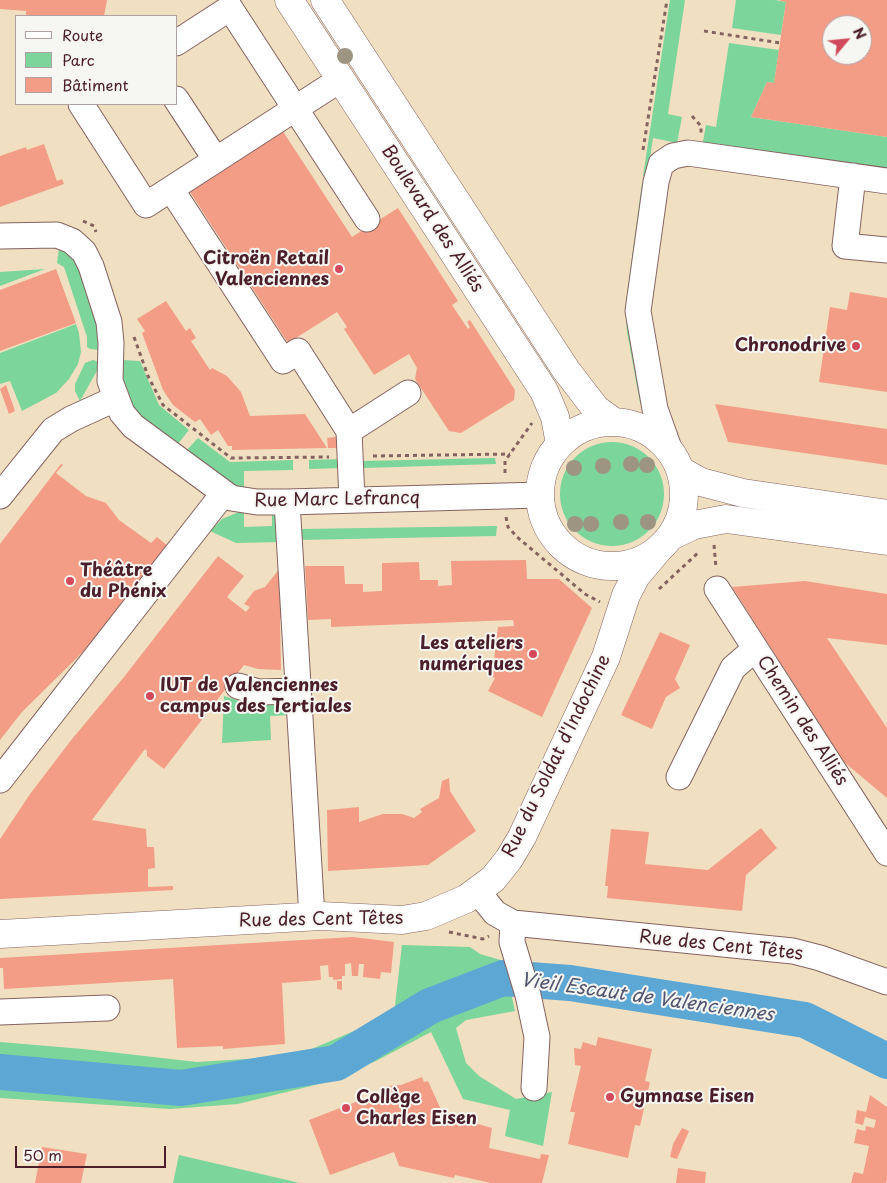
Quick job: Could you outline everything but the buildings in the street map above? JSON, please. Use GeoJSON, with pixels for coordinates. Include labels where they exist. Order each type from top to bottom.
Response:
{"type":"FeatureCollection","features":[{"type":"Feature","properties":{"kind":"main road","name":"Boulevard des Alliés"},"geometry":{"type":"LineString","coordinates":[[289,0],[544,391],[555,417],[560,444]]}},
{"type":"Feature","properties":{"kind":"main road","name":"Boulevard des Alliés"},"geometry":{"type":"LineString","coordinates":[[325,0],[566,370],[589,402],[604,416],[614,422]]}},
{"type":"Feature","properties":{"kind":"main road"},"geometry":{"type":"LineString","coordinates":[[887,514],[743,493],[701,482],[676,461],[650,432],[633,424],[614,422],[589,425],[573,433],[560,444],[545,467],[540,495],[542,512],[553,536],[572,554],[596,564],[628,564],[701,523],[732,519],[887,541]]}},
{"type":"Feature","properties":{"kind":"main road"},"geometry":{"type":"LineString","coordinates":[[665,543],[679,521],[684,505],[684,488],[676,461]]}},
{"type":"Feature","properties":{"kind":"main road","name":"Rue du Soldat d'Indochine"},"geometry":{"type":"LineString","coordinates":[[478,892],[501,869],[522,837],[606,657],[619,610],[632,583],[665,543]]}},
{"type":"Feature","properties":{"kind":"main road","name":"Rue du Soldat d'Indochine"},"geometry":{"type":"LineString","coordinates":[[596,564],[607,576],[614,588],[619,610]]}},
{"type":"Feature","properties":{"kind":"main road","name":"Rue des Cent Têtes"},"geometry":{"type":"LineString","coordinates":[[0,934],[312,917],[391,920],[426,916],[478,892]]}},
{"type":"Feature","properties":{"kind":"street"},"geometry":{"type":"LineString","coordinates":[[178,41],[230,8],[368,219]]}},
{"type":"Feature","properties":{"kind":"street"},"geometry":{"type":"LineString","coordinates":[[82,105],[146,205],[340,79]]}},
{"type":"Feature","properties":{"kind":"street"},"geometry":{"type":"LineString","coordinates":[[178,102],[216,160]]}},
{"type":"Feature","properties":{"kind":"street"},"geometry":{"type":"LineString","coordinates":[[676,461],[655,409],[638,311],[656,182],[662,164],[673,156],[688,153],[887,181]]}},
{"type":"Feature","properties":{"kind":"street"},"geometry":{"type":"LineString","coordinates":[[853,176],[845,246],[887,250]]}},
{"type":"Feature","properties":{"kind":"street"},"geometry":{"type":"LineString","coordinates":[[171,189],[283,361],[298,351],[349,431],[352,500]]}},
{"type":"Feature","properties":{"kind":"street","name":"Rue Marc Lefrancq"},"geometry":{"type":"LineString","coordinates":[[0,236],[57,235],[72,241],[84,252],[92,266],[109,322],[112,343],[110,381],[115,399],[122,413],[133,426],[223,494],[240,501],[287,502],[540,495]]}},
{"type":"Feature","properties":{"kind":"street"},"geometry":{"type":"LineString","coordinates":[[349,431],[408,393]]}},
{"type":"Feature","properties":{"kind":"street"},"geometry":{"type":"LineString","coordinates":[[0,496],[53,430],[71,419],[115,399]]}},
{"type":"Feature","properties":{"kind":"street"},"geometry":{"type":"LineString","coordinates":[[0,780],[223,494]]}},
{"type":"Feature","properties":{"kind":"street"},"geometry":{"type":"LineString","coordinates":[[287,502],[312,917]]}},
{"type":"Feature","properties":{"kind":"street","name":"Chemin des Alliés"},"geometry":{"type":"LineString","coordinates":[[717,589],[887,853]]}},
{"type":"Feature","properties":{"kind":"street"},"geometry":{"type":"LineString","coordinates":[[679,778],[733,668],[737,662],[755,649]]}},
{"type":"Feature","properties":{"kind":"street"},"geometry":{"type":"LineString","coordinates":[[238,686],[258,692],[298,691]]}},
{"type":"Feature","properties":{"kind":"street","name":"Rue des Cent Têtes"},"geometry":{"type":"LineString","coordinates":[[478,892],[495,913],[513,923],[537,928],[794,951],[820,958],[887,982]]}},
{"type":"Feature","properties":{"kind":"street"},"geometry":{"type":"LineString","coordinates":[[513,923],[512,942],[514,952],[528,995],[537,1037],[534,1088]]}},
{"type":"Feature","properties":{"kind":"street"},"geometry":{"type":"LineString","coordinates":[[0,1012],[107,1008]]}},
{"type":"Feature","properties":{"kind":"path"},"geometry":{"type":"LineString","coordinates":[[704,31],[780,43]]}},
{"type":"Feature","properties":{"kind":"path"},"geometry":{"type":"LineString","coordinates":[[692,116],[701,126],[700,138]]}},
{"type":"Feature","properties":{"kind":"path"},"geometry":{"type":"LineString","coordinates":[[74,219],[88,222],[94,226],[98,236]]}},
{"type":"Feature","properties":{"kind":"path"},"geometry":{"type":"LineString","coordinates":[[132,329],[148,376],[163,405],[231,458],[510,454]]}},
{"type":"Feature","properties":{"kind":"path"},"geometry":{"type":"LineString","coordinates":[[714,537],[717,589]]}},
{"type":"Feature","properties":{"kind":"path"},"geometry":{"type":"LineString","coordinates":[[654,594],[688,559],[714,543]]}},
{"type":"Feature","properties":{"kind":"path"},"geometry":{"type":"LineString","coordinates":[[426,916],[451,933],[483,938],[513,923]]}},
{"type":"Feature","properties":{"kind":"green space"},"geometry":{"type":"Polygon","coordinates":[[[670,0],[685,0],[668,114],[682,117],[677,143],[653,138],[647,177],[643,176],[670,0]]]}},
{"type":"Feature","properties":{"kind":"green space"},"geometry":{"type":"Polygon","coordinates":[[[736,0],[775,0],[786,2],[781,35],[732,28],[736,0]]]}},
{"type":"Feature","properties":{"kind":"green space"},"geometry":{"type":"Polygon","coordinates":[[[729,43],[779,50],[774,83],[767,82],[751,117],[887,137],[887,175],[702,147],[706,125],[716,127],[729,43]]]}},
{"type":"Feature","properties":{"kind":"green space"},"geometry":{"type":"Polygon","coordinates":[[[642,183],[646,183],[647,404],[640,403],[627,332],[625,309],[642,183]]]}},
{"type":"Feature","properties":{"kind":"green space"},"geometry":{"type":"Polygon","coordinates":[[[59,249],[72,254],[79,265],[100,329],[99,350],[87,347],[87,337],[64,267],[57,263],[59,249]]]}},
{"type":"Feature","properties":{"kind":"green space"},"geometry":{"type":"Polygon","coordinates":[[[45,269],[0,286],[0,272],[45,269]]]}},
{"type":"Feature","properties":{"kind":"green space"},"geometry":{"type":"Polygon","coordinates":[[[76,324],[81,352],[78,364],[69,379],[56,393],[22,411],[10,381],[0,384],[0,353],[76,324]]]}},
{"type":"Feature","properties":{"kind":"green space"},"geometry":{"type":"Polygon","coordinates":[[[93,360],[99,362],[99,367],[80,401],[75,391],[75,384],[85,363],[93,360]]]}},
{"type":"Feature","properties":{"kind":"green space"},"geometry":{"type":"Polygon","coordinates":[[[123,360],[140,361],[159,405],[189,430],[177,445],[135,412],[126,396],[123,360]]]}},
{"type":"Feature","properties":{"kind":"green space"},"geometry":{"type":"Polygon","coordinates":[[[198,438],[230,462],[293,460],[293,470],[244,471],[244,491],[228,484],[185,452],[198,438]]]}},
{"type":"Feature","properties":{"kind":"green space"},"geometry":{"type":"Polygon","coordinates":[[[612,442],[632,446],[641,450],[649,457],[656,465],[660,474],[664,494],[660,514],[656,523],[649,531],[641,538],[632,542],[612,546],[592,542],[583,538],[575,531],[568,523],[564,514],[560,494],[564,474],[568,465],[575,457],[583,450],[592,446],[612,442]]]}},
{"type":"Feature","properties":{"kind":"green space"},"geometry":{"type":"Polygon","coordinates":[[[495,458],[496,464],[363,468],[362,461],[495,458]]]}},
{"type":"Feature","properties":{"kind":"green space"},"geometry":{"type":"Polygon","coordinates":[[[344,459],[344,468],[309,469],[309,460],[344,459]]]}},
{"type":"Feature","properties":{"kind":"green space"},"geometry":{"type":"Polygon","coordinates":[[[244,510],[244,527],[272,526],[272,512],[277,518],[283,542],[236,543],[210,531],[222,519],[244,510]]]}},
{"type":"Feature","properties":{"kind":"green space"},"geometry":{"type":"Polygon","coordinates":[[[497,526],[496,536],[299,540],[299,529],[497,526]]]}},
{"type":"Feature","properties":{"kind":"green space"},"geometry":{"type":"Polygon","coordinates":[[[224,696],[240,701],[291,704],[292,715],[270,716],[271,740],[222,743],[224,696]]]}},
{"type":"Feature","properties":{"kind":"green space"},"geometry":{"type":"Polygon","coordinates":[[[402,945],[470,947],[480,954],[504,961],[515,1011],[466,1020],[456,1028],[466,1063],[479,1076],[516,1099],[552,1092],[543,1146],[505,1136],[510,1110],[463,1099],[431,1032],[376,1061],[323,1083],[238,1104],[170,1109],[0,1098],[0,1042],[197,1062],[295,1056],[394,1014],[402,945]]]}},
{"type":"Feature","properties":{"kind":"green space"},"geometry":{"type":"Polygon","coordinates":[[[179,1155],[300,1183],[173,1183],[179,1155]]]}},
{"type":"Feature","properties":{"kind":"waterway","name":"Vieil Escaut de Valenciennes"},"geometry":{"type":"LineString","coordinates":[[0,1072],[181,1088],[336,1063],[430,1006],[503,978],[570,983],[805,1020],[887,1061]]}},
{"type":"Feature","properties":{"kind":"place","name":"Citroën Retail Valenciennes"},"geometry":{"type":"Point","coordinates":[339,269]}},
{"type":"Feature","properties":{"kind":"place","name":"Chronodrive"},"geometry":{"type":"Point","coordinates":[856,346]}},
{"type":"Feature","properties":{"kind":"place","name":"Théâtre du Phénix"},"geometry":{"type":"Point","coordinates":[70,581]}},
{"type":"Feature","properties":{"kind":"place","name":"Les ateliers numériques"},"geometry":{"type":"Point","coordinates":[533,654]}},
{"type":"Feature","properties":{"kind":"place","name":"IUT de Valenciennes campus des Tertiales"},"geometry":{"type":"Point","coordinates":[150,696]}},
{"type":"Feature","properties":{"kind":"place","name":"Gymnase Eisen"},"geometry":{"type":"Point","coordinates":[610,1097]}},
{"type":"Feature","properties":{"kind":"place","name":"Collège Charles Eisen"},"geometry":{"type":"Point","coordinates":[346,1108]}}]}
